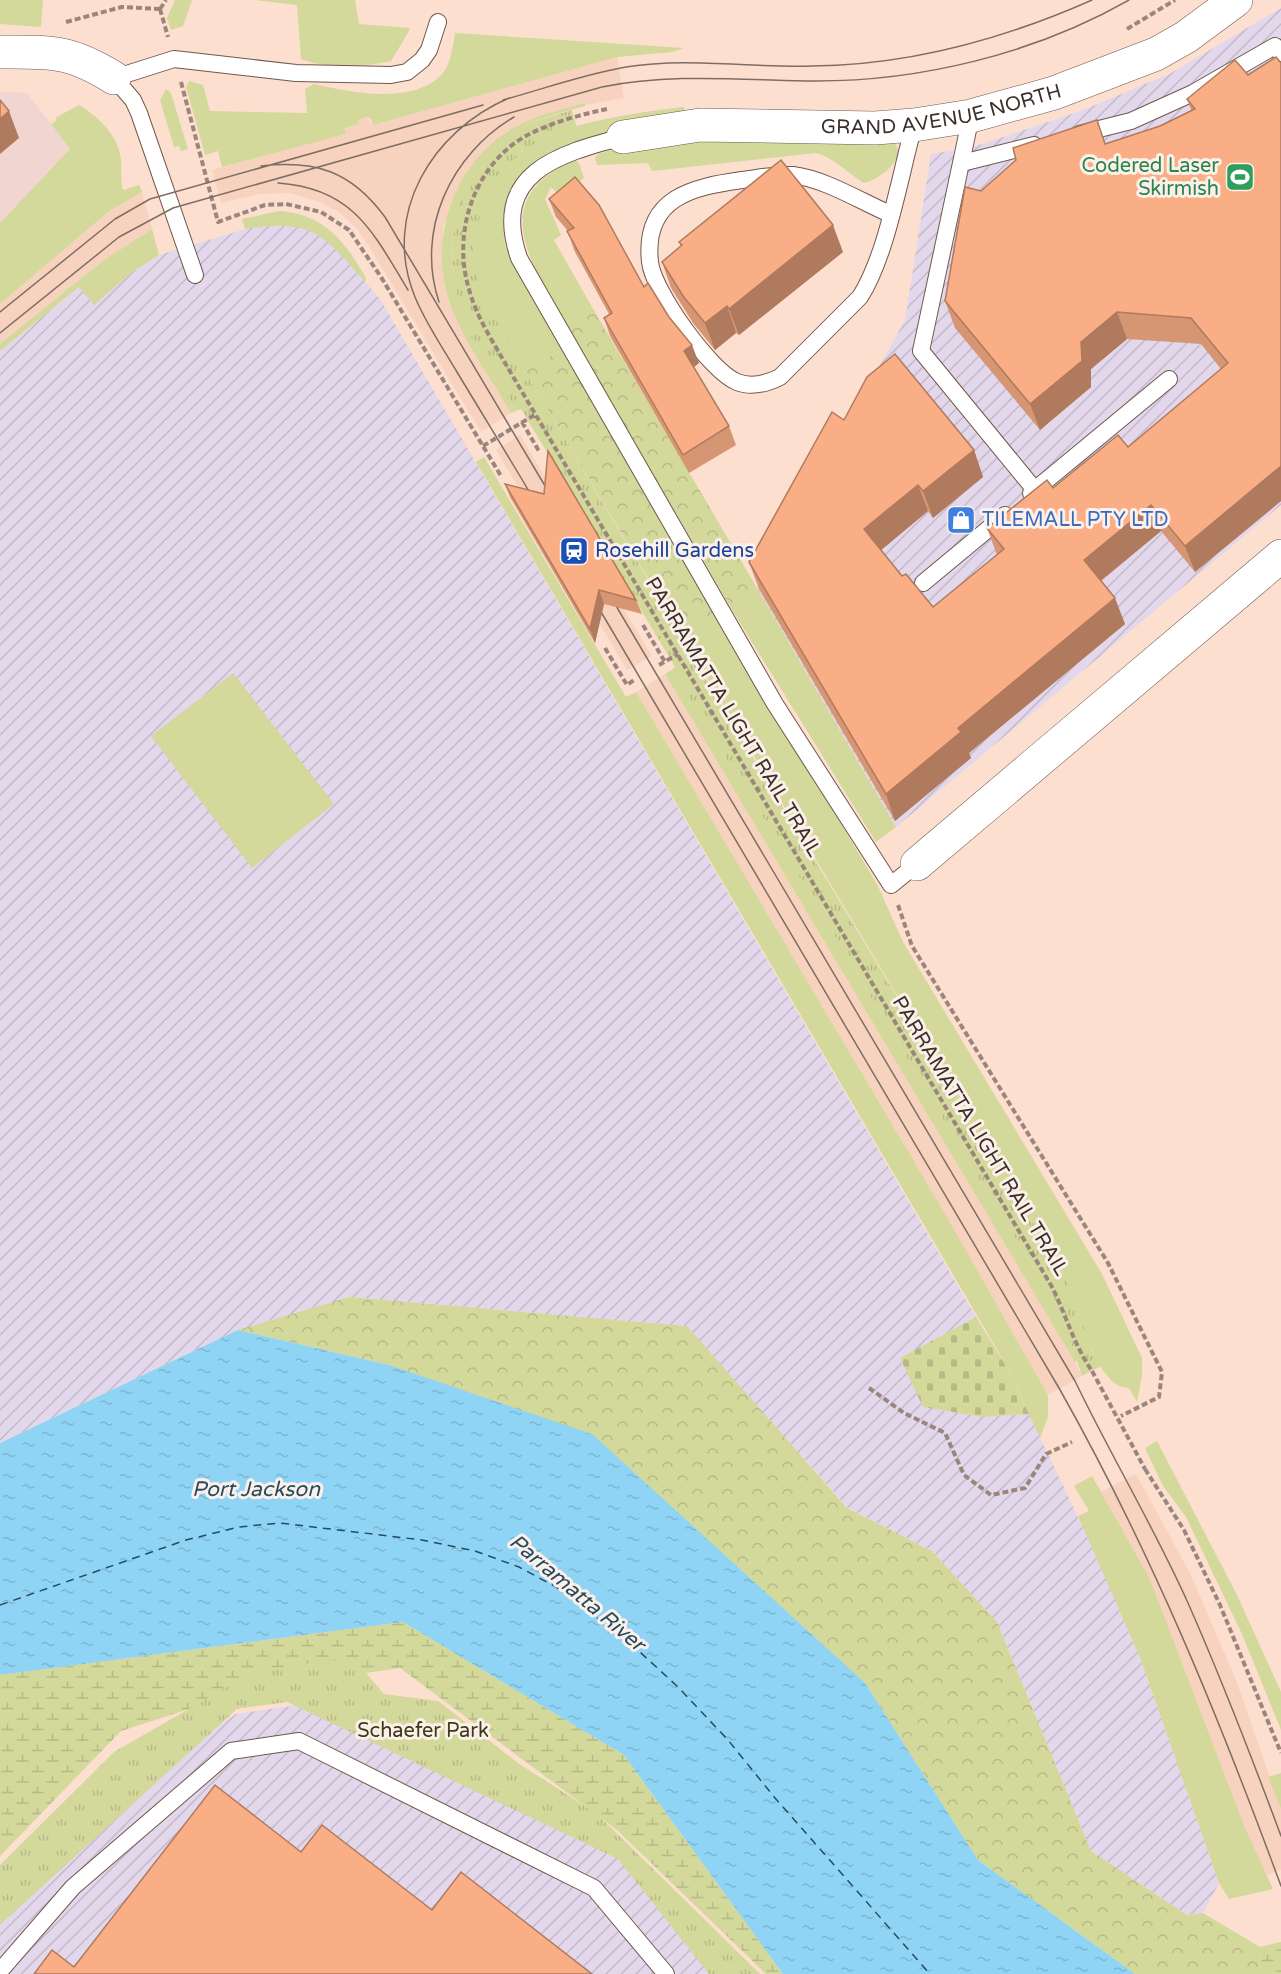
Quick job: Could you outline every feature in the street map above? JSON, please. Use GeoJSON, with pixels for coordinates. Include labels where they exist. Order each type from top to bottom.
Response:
{"type":"FeatureCollection","features":[{"type":"Feature","properties":{"kind":"street","name":"GRAND AVENUE NORTH"},"geometry":{"type":"LineString","coordinates":[[619,122],[864,128],[914,125],[971,116],[1054,93],[1156,54],[1186,37],[1236,0]]}},
{"type":"Feature","properties":{"kind":"street"},"geometry":{"type":"LineString","coordinates":[[0,52],[57,52],[75,57],[114,78]]}},
{"type":"Feature","properties":{"kind":"street"},"geometry":{"type":"LineString","coordinates":[[917,864],[1281,556]]}},
{"type":"Feature","properties":{"kind":"lane"},"geometry":{"type":"LineString","coordinates":[[195,275],[139,113],[133,100],[114,78],[174,59],[296,73],[391,75],[407,72],[422,60],[429,50],[438,22]]}},
{"type":"Feature","properties":{"kind":"lane"},"geometry":{"type":"LineString","coordinates":[[962,163],[1131,121],[1193,93],[1275,46],[1281,53]]}},
{"type":"Feature","properties":{"kind":"lane"},"geometry":{"type":"LineString","coordinates":[[971,116],[921,351],[1035,490]]}},
{"type":"Feature","properties":{"kind":"lane"},"geometry":{"type":"LineString","coordinates":[[619,122],[553,159],[528,180],[514,209],[513,241],[519,258],[775,704],[891,885],[917,864]]}},
{"type":"Feature","properties":{"kind":"lane"},"geometry":{"type":"LineString","coordinates":[[890,214],[833,189],[793,175],[699,187],[671,202],[655,223],[650,249],[653,276],[688,334],[725,375],[737,382],[754,386],[767,384],[792,367],[860,297],[876,267],[914,125]]}},
{"type":"Feature","properties":{"kind":"lane"},"geometry":{"type":"LineString","coordinates":[[922,583],[1169,379]]}},
{"type":"Feature","properties":{"kind":"lane"},"geometry":{"type":"LineString","coordinates":[[0,1971],[73,1887],[231,1751],[299,1741],[594,1888],[666,1974]]}},
{"type":"Feature","properties":{"kind":"path"},"geometry":{"type":"LineString","coordinates":[[60,24],[122,7],[160,9],[166,0]]}},
{"type":"Feature","properties":{"kind":"path"},"geometry":{"type":"LineString","coordinates":[[1118,33],[1175,0]]}},
{"type":"Feature","properties":{"kind":"path"},"geometry":{"type":"LineString","coordinates":[[182,85],[218,222],[266,205],[286,204],[321,212],[349,230],[381,277],[501,476]]}},
{"type":"Feature","properties":{"kind":"path","name":"PARRAMATTA LIGHT RAIL TRAIL"},"geometry":{"type":"LineString","coordinates":[[619,122],[574,117],[525,136],[507,150],[490,169],[476,191],[466,216],[462,243],[464,269],[478,312],[1052,1287],[1069,1321],[1078,1350],[1092,1371],[1145,1469],[1184,1530],[1220,1605],[1281,1754]]}},
{"type":"Feature","properties":{"kind":"path"},"geometry":{"type":"LineString","coordinates":[[483,446],[536,414]]}},
{"type":"Feature","properties":{"kind":"path"},"geometry":{"type":"LineString","coordinates":[[522,422],[540,453]]}},
{"type":"Feature","properties":{"kind":"path"},"geometry":{"type":"LineString","coordinates":[[642,625],[664,662]]}},
{"type":"Feature","properties":{"kind":"path"},"geometry":{"type":"LineString","coordinates":[[605,648],[627,685],[634,680]]}},
{"type":"Feature","properties":{"kind":"path"},"geometry":{"type":"LineString","coordinates":[[659,665],[678,654]]}},
{"type":"Feature","properties":{"kind":"path"},"geometry":{"type":"LineString","coordinates":[[891,885],[912,946],[1108,1263],[1162,1372],[1159,1397],[1121,1416]]}},
{"type":"Feature","properties":{"kind":"path"},"geometry":{"type":"LineString","coordinates":[[869,1388],[904,1413],[945,1433],[964,1475],[991,1496],[1025,1488],[1046,1454],[1072,1442]]}},
{"type":"Feature","properties":{"kind":"shaded area"},"geometry":{"type":"Polygon","coordinates":[[[1281,8],[1281,505],[896,827],[757,588],[905,320],[931,154],[973,147],[1081,111],[1171,73],[1281,8]]]}},
{"type":"Feature","properties":{"kind":"shaded area"},"geometry":{"type":"Polygon","coordinates":[[[617,57],[624,98],[555,111],[518,125],[502,135],[468,169],[443,227],[444,283],[449,303],[511,413],[481,432],[370,248],[357,229],[340,213],[320,202],[290,193],[259,194],[221,203],[212,170],[345,134],[344,128],[358,124],[358,120],[367,117],[373,125],[617,57]]]}},
{"type":"Feature","properties":{"kind":"shaded area"},"geometry":{"type":"Polygon","coordinates":[[[0,92],[27,93],[70,149],[0,223],[0,92]]]}},
{"type":"Feature","properties":{"kind":"shaded area"},"geometry":{"type":"Polygon","coordinates":[[[142,192],[152,229],[104,260],[0,344],[0,304],[108,212],[142,192]]]}},
{"type":"Feature","properties":{"kind":"shaded area"},"geometry":{"type":"Polygon","coordinates":[[[280,224],[311,229],[331,243],[380,299],[976,1317],[900,1358],[924,1407],[982,1417],[1029,1414],[1087,1536],[1141,1660],[1219,1883],[1203,1913],[1187,1915],[1091,1851],[997,1622],[932,1551],[848,1508],[686,1326],[349,1297],[238,1330],[0,1443],[0,351],[79,287],[94,304],[131,273],[159,255],[245,229],[280,224]]]}},
{"type":"Feature","properties":{"kind":"shaded area"},"geometry":{"type":"Polygon","coordinates":[[[520,435],[652,656],[627,670],[496,450],[520,435]]]}},
{"type":"Feature","properties":{"kind":"shaded area"},"geometry":{"type":"Polygon","coordinates":[[[665,674],[1082,1376],[1048,1395],[947,1217],[636,692],[665,674]]]}},
{"type":"Feature","properties":{"kind":"shaded area"},"geometry":{"type":"Polygon","coordinates":[[[1136,1474],[1190,1573],[1236,1680],[1281,1809],[1281,1870],[1268,1875],[1262,1870],[1245,1828],[1150,1579],[1101,1492],[1136,1474]]]}},
{"type":"Feature","properties":{"kind":"shaded area"},"geometry":{"type":"Polygon","coordinates":[[[312,1703],[619,1855],[719,1974],[0,1974],[0,1919],[126,1788],[236,1714],[312,1703]]]}},
{"type":"Feature","properties":{"kind":"green space"},"geometry":{"type":"Polygon","coordinates":[[[0,0],[43,0],[41,27],[0,24],[0,0]]]}},
{"type":"Feature","properties":{"kind":"green space"},"geometry":{"type":"Polygon","coordinates":[[[175,0],[192,0],[183,26],[171,30],[167,18],[175,0]]]}},
{"type":"Feature","properties":{"kind":"green space"},"geometry":{"type":"Polygon","coordinates":[[[255,0],[355,0],[359,24],[410,28],[391,61],[358,66],[322,64],[301,59],[297,5],[255,0]]]}},
{"type":"Feature","properties":{"kind":"green space"},"geometry":{"type":"Polygon","coordinates":[[[455,33],[684,48],[672,52],[617,57],[373,125],[371,119],[367,117],[358,120],[359,124],[344,128],[346,134],[222,167],[218,151],[205,155],[186,87],[189,81],[203,85],[210,111],[307,113],[305,89],[314,84],[381,94],[416,90],[431,83],[446,69],[455,33]]]}},
{"type":"Feature","properties":{"kind":"green space"},"geometry":{"type":"Polygon","coordinates":[[[166,89],[171,93],[188,149],[181,151],[179,146],[174,147],[160,100],[166,89]]]}},
{"type":"Feature","properties":{"kind":"green space"},"geometry":{"type":"Polygon","coordinates":[[[585,103],[585,106],[524,126],[493,150],[475,171],[463,196],[455,222],[454,277],[460,305],[474,342],[516,411],[511,413],[469,344],[449,301],[443,276],[442,250],[445,224],[452,200],[464,177],[479,156],[497,139],[535,118],[585,103]]]}},
{"type":"Feature","properties":{"kind":"green space"},"geometry":{"type":"Polygon","coordinates":[[[79,105],[94,115],[113,136],[120,152],[123,190],[139,185],[142,192],[108,212],[0,304],[0,223],[70,149],[51,124],[57,120],[55,118],[79,105]]]}},
{"type":"Feature","properties":{"kind":"green space"},"geometry":{"type":"Polygon","coordinates":[[[684,107],[685,116],[549,152],[523,175],[507,196],[503,219],[505,245],[562,349],[525,371],[488,309],[474,271],[474,244],[478,219],[495,182],[522,151],[537,141],[556,133],[599,120],[684,107]]]}},
{"type":"Feature","properties":{"kind":"green space"},"geometry":{"type":"Polygon","coordinates":[[[572,110],[577,128],[553,134],[521,151],[489,191],[481,209],[474,248],[478,286],[525,371],[736,729],[1067,1279],[1092,1352],[1101,1366],[1082,1376],[1061,1313],[1051,1294],[985,1190],[794,867],[671,670],[675,667],[521,409],[516,411],[469,332],[454,277],[455,221],[463,195],[475,171],[493,149],[516,131],[536,121],[572,110]]]}},
{"type":"Feature","properties":{"kind":"green space"},"geometry":{"type":"Polygon","coordinates":[[[643,141],[894,142],[900,153],[885,172],[864,183],[835,162],[816,153],[652,171],[648,163],[597,165],[595,158],[598,154],[643,141]]]}},
{"type":"Feature","properties":{"kind":"green space"},"geometry":{"type":"Polygon","coordinates":[[[575,160],[579,163],[584,178],[561,196],[551,187],[545,199],[561,235],[554,240],[592,307],[565,323],[529,255],[524,233],[523,212],[531,193],[547,175],[575,160]]]}},
{"type":"Feature","properties":{"kind":"green space"},"geometry":{"type":"Polygon","coordinates":[[[279,211],[309,218],[332,232],[350,252],[366,278],[365,282],[338,252],[314,233],[302,228],[286,226],[245,229],[242,219],[279,211]]]}},
{"type":"Feature","properties":{"kind":"green space"},"geometry":{"type":"Polygon","coordinates":[[[152,229],[159,255],[131,273],[94,305],[79,287],[0,351],[0,344],[104,260],[152,229]]]}},
{"type":"Feature","properties":{"kind":"green space"},"geometry":{"type":"Polygon","coordinates":[[[592,307],[757,588],[729,605],[565,323],[592,307]]]}},
{"type":"Feature","properties":{"kind":"green space"},"geometry":{"type":"Polygon","coordinates":[[[562,349],[716,613],[681,634],[525,371],[562,349]]]}},
{"type":"Feature","properties":{"kind":"green space"},"geometry":{"type":"Polygon","coordinates":[[[484,457],[626,697],[636,692],[947,1217],[1048,1395],[1048,1417],[1040,1438],[1005,1363],[476,462],[484,457]]]}},
{"type":"Feature","properties":{"kind":"green space"},"geometry":{"type":"Polygon","coordinates":[[[757,588],[896,827],[876,842],[729,605],[757,588]]]}},
{"type":"Feature","properties":{"kind":"green space"},"geometry":{"type":"Polygon","coordinates":[[[716,613],[878,886],[903,942],[1102,1274],[1142,1358],[1142,1375],[1137,1402],[1129,1388],[1117,1385],[1097,1361],[1067,1279],[681,634],[716,613]]]}},
{"type":"Feature","properties":{"kind":"green space"},"geometry":{"type":"Polygon","coordinates":[[[671,670],[794,867],[985,1190],[1051,1294],[1061,1313],[1078,1360],[1075,1362],[665,674],[671,670]]]}},
{"type":"Feature","properties":{"kind":"green space"},"geometry":{"type":"Polygon","coordinates":[[[233,673],[334,804],[252,868],[151,736],[233,673]]]}},
{"type":"Feature","properties":{"kind":"green space"},"geometry":{"type":"Polygon","coordinates":[[[349,1297],[687,1326],[847,1508],[932,1551],[997,1622],[1091,1851],[1187,1915],[1203,1913],[1260,1947],[1261,1974],[1135,1974],[978,1860],[865,1683],[389,1365],[238,1330],[349,1297]]]}},
{"type":"Feature","properties":{"kind":"green space"},"geometry":{"type":"Polygon","coordinates":[[[976,1317],[1005,1364],[1029,1414],[982,1417],[923,1407],[900,1358],[976,1317]]]}},
{"type":"Feature","properties":{"kind":"green space"},"geometry":{"type":"Polygon","coordinates":[[[1157,1441],[1237,1595],[1281,1692],[1281,1730],[1242,1634],[1186,1517],[1163,1486],[1145,1448],[1157,1441]]]}},
{"type":"Feature","properties":{"kind":"green space"},"geometry":{"type":"Polygon","coordinates":[[[1092,1476],[1150,1579],[1245,1828],[1273,1889],[1229,1899],[1219,1883],[1141,1660],[1078,1516],[1089,1511],[1074,1486],[1092,1476]]]}},
{"type":"Feature","properties":{"kind":"green space"},"geometry":{"type":"Polygon","coordinates":[[[403,1622],[624,1755],[783,1974],[766,1974],[617,1830],[400,1668],[248,1690],[121,1731],[0,1856],[0,1675],[403,1622]]]}},
{"type":"Feature","properties":{"kind":"green space","name":"Schaefer Park"},"geometry":{"type":"Polygon","coordinates":[[[352,1657],[384,1694],[438,1701],[518,1763],[597,1814],[760,1974],[709,1974],[618,1859],[287,1702],[237,1709],[0,1925],[0,1865],[114,1752],[255,1671],[352,1657]]]}},
{"type":"Feature","properties":{"kind":"green space"},"geometry":{"type":"Polygon","coordinates":[[[1281,1773],[1281,1809],[1268,1777],[1281,1773]]]}},
{"type":"Feature","properties":{"kind":"green space"},"geometry":{"type":"Polygon","coordinates":[[[1281,1942],[1281,1974],[1261,1974],[1260,1947],[1281,1942]]]}},
{"type":"Feature","properties":{"kind":"water","name":"Port Jackson"},"geometry":{"type":"Polygon","coordinates":[[[238,1330],[389,1365],[592,1434],[865,1683],[978,1860],[1135,1974],[783,1974],[624,1755],[403,1622],[0,1675],[0,1443],[238,1330]]]}},
{"type":"Feature","properties":{"kind":"building"},"geometry":{"type":"Polygon","coordinates":[[[1276,57],[1281,63],[1281,466],[1185,546],[1151,505],[1084,560],[1115,598],[958,728],[961,732],[886,794],[749,562],[832,412],[844,420],[867,377],[895,354],[974,450],[923,491],[918,485],[864,529],[902,576],[906,574],[933,607],[1004,549],[987,528],[1047,480],[1053,488],[1118,435],[1128,447],[1228,363],[1191,318],[1117,312],[1081,342],[1082,361],[1030,404],[945,301],[965,187],[981,191],[1016,160],[1013,148],[1097,120],[1105,144],[1160,126],[1195,109],[1187,99],[1235,60],[1248,75],[1276,57]]]}},
{"type":"Feature","properties":{"kind":"building"},"geometry":{"type":"Polygon","coordinates":[[[0,100],[9,111],[0,119],[0,100]]]}},
{"type":"Feature","properties":{"kind":"building"},"geometry":{"type":"Polygon","coordinates":[[[781,160],[833,225],[729,309],[727,306],[705,323],[683,296],[662,262],[682,245],[679,242],[781,160]]]}},
{"type":"Feature","properties":{"kind":"building"},"geometry":{"type":"Polygon","coordinates":[[[575,177],[599,205],[644,287],[648,283],[669,317],[692,345],[684,351],[729,426],[683,455],[604,318],[612,313],[567,231],[574,228],[549,199],[575,177]]]}},
{"type":"Feature","properties":{"kind":"building"},"geometry":{"type":"Polygon","coordinates":[[[548,451],[636,600],[599,590],[590,629],[505,484],[544,494],[548,451]]]}},
{"type":"Feature","properties":{"kind":"building"},"geometry":{"type":"Polygon","coordinates":[[[215,1785],[301,1852],[322,1825],[432,1910],[461,1872],[592,1974],[34,1974],[52,1950],[74,1967],[215,1785]]]}},
{"type":"Feature","properties":{"kind":"ferry route"},"geometry":{"type":"LineString","coordinates":[[0,1605],[186,1540],[239,1527],[280,1523],[422,1540],[475,1551],[519,1567],[556,1587],[629,1642],[678,1687],[728,1740],[775,1798],[930,1974]]}},
{"type":"Feature","properties":{"kind":"tram line"},"geometry":{"type":"LineString","coordinates":[[503,100],[595,74],[649,64],[812,66],[884,61],[920,55],[1025,27],[1092,0]]}},
{"type":"Feature","properties":{"kind":"tram line"},"geometry":{"type":"LineString","coordinates":[[0,333],[119,237],[173,208],[602,87],[680,79],[851,80],[934,70],[1015,50],[1054,36],[1129,0]]}},
{"type":"Feature","properties":{"kind":"tram line"},"geometry":{"type":"LineString","coordinates":[[509,98],[481,113],[457,131],[436,154],[420,179],[409,206],[405,236],[406,266],[415,297],[429,326],[537,505]]}},
{"type":"Feature","properties":{"kind":"tram line"},"geometry":{"type":"LineString","coordinates":[[0,312],[115,219],[150,199],[483,105]]}},
{"type":"Feature","properties":{"kind":"tram line"},"geometry":{"type":"LineString","coordinates":[[439,302],[433,275],[432,248],[436,222],[444,196],[456,173],[472,151],[514,117]]}},
{"type":"Feature","properties":{"kind":"tram line"},"geometry":{"type":"LineString","coordinates":[[261,166],[299,165],[331,172],[345,179],[372,201],[385,217],[554,501]]}},
{"type":"Feature","properties":{"kind":"tram line"},"geometry":{"type":"LineString","coordinates":[[278,183],[304,187],[325,194],[343,204],[371,232],[408,290]]}},
{"type":"Feature","properties":{"kind":"tram line"},"geometry":{"type":"LineString","coordinates":[[609,594],[1075,1381],[1188,1603],[1281,1836]]}},
{"type":"Feature","properties":{"kind":"tram line"},"geometry":{"type":"LineString","coordinates":[[594,600],[1059,1388],[1092,1449],[1153,1571],[1207,1695],[1281,1886]]}},
{"type":"Feature","properties":{"kind":"place","name":"Codered Laser Skirmish"},"geometry":{"type":"Point","coordinates":[1240,177]}},
{"type":"Feature","properties":{"kind":"place","name":"TILEMALL PTY LTD"},"geometry":{"type":"Point","coordinates":[961,520]}},
{"type":"Feature","properties":{"kind":"place","name":"Rosehill Gardens"},"geometry":{"type":"Point","coordinates":[574,551]}},
{"type":"Feature","properties":{"kind":"water label","name":"Parramatta River"},"geometry":{"type":"Point","coordinates":[577,1593]}}]}
